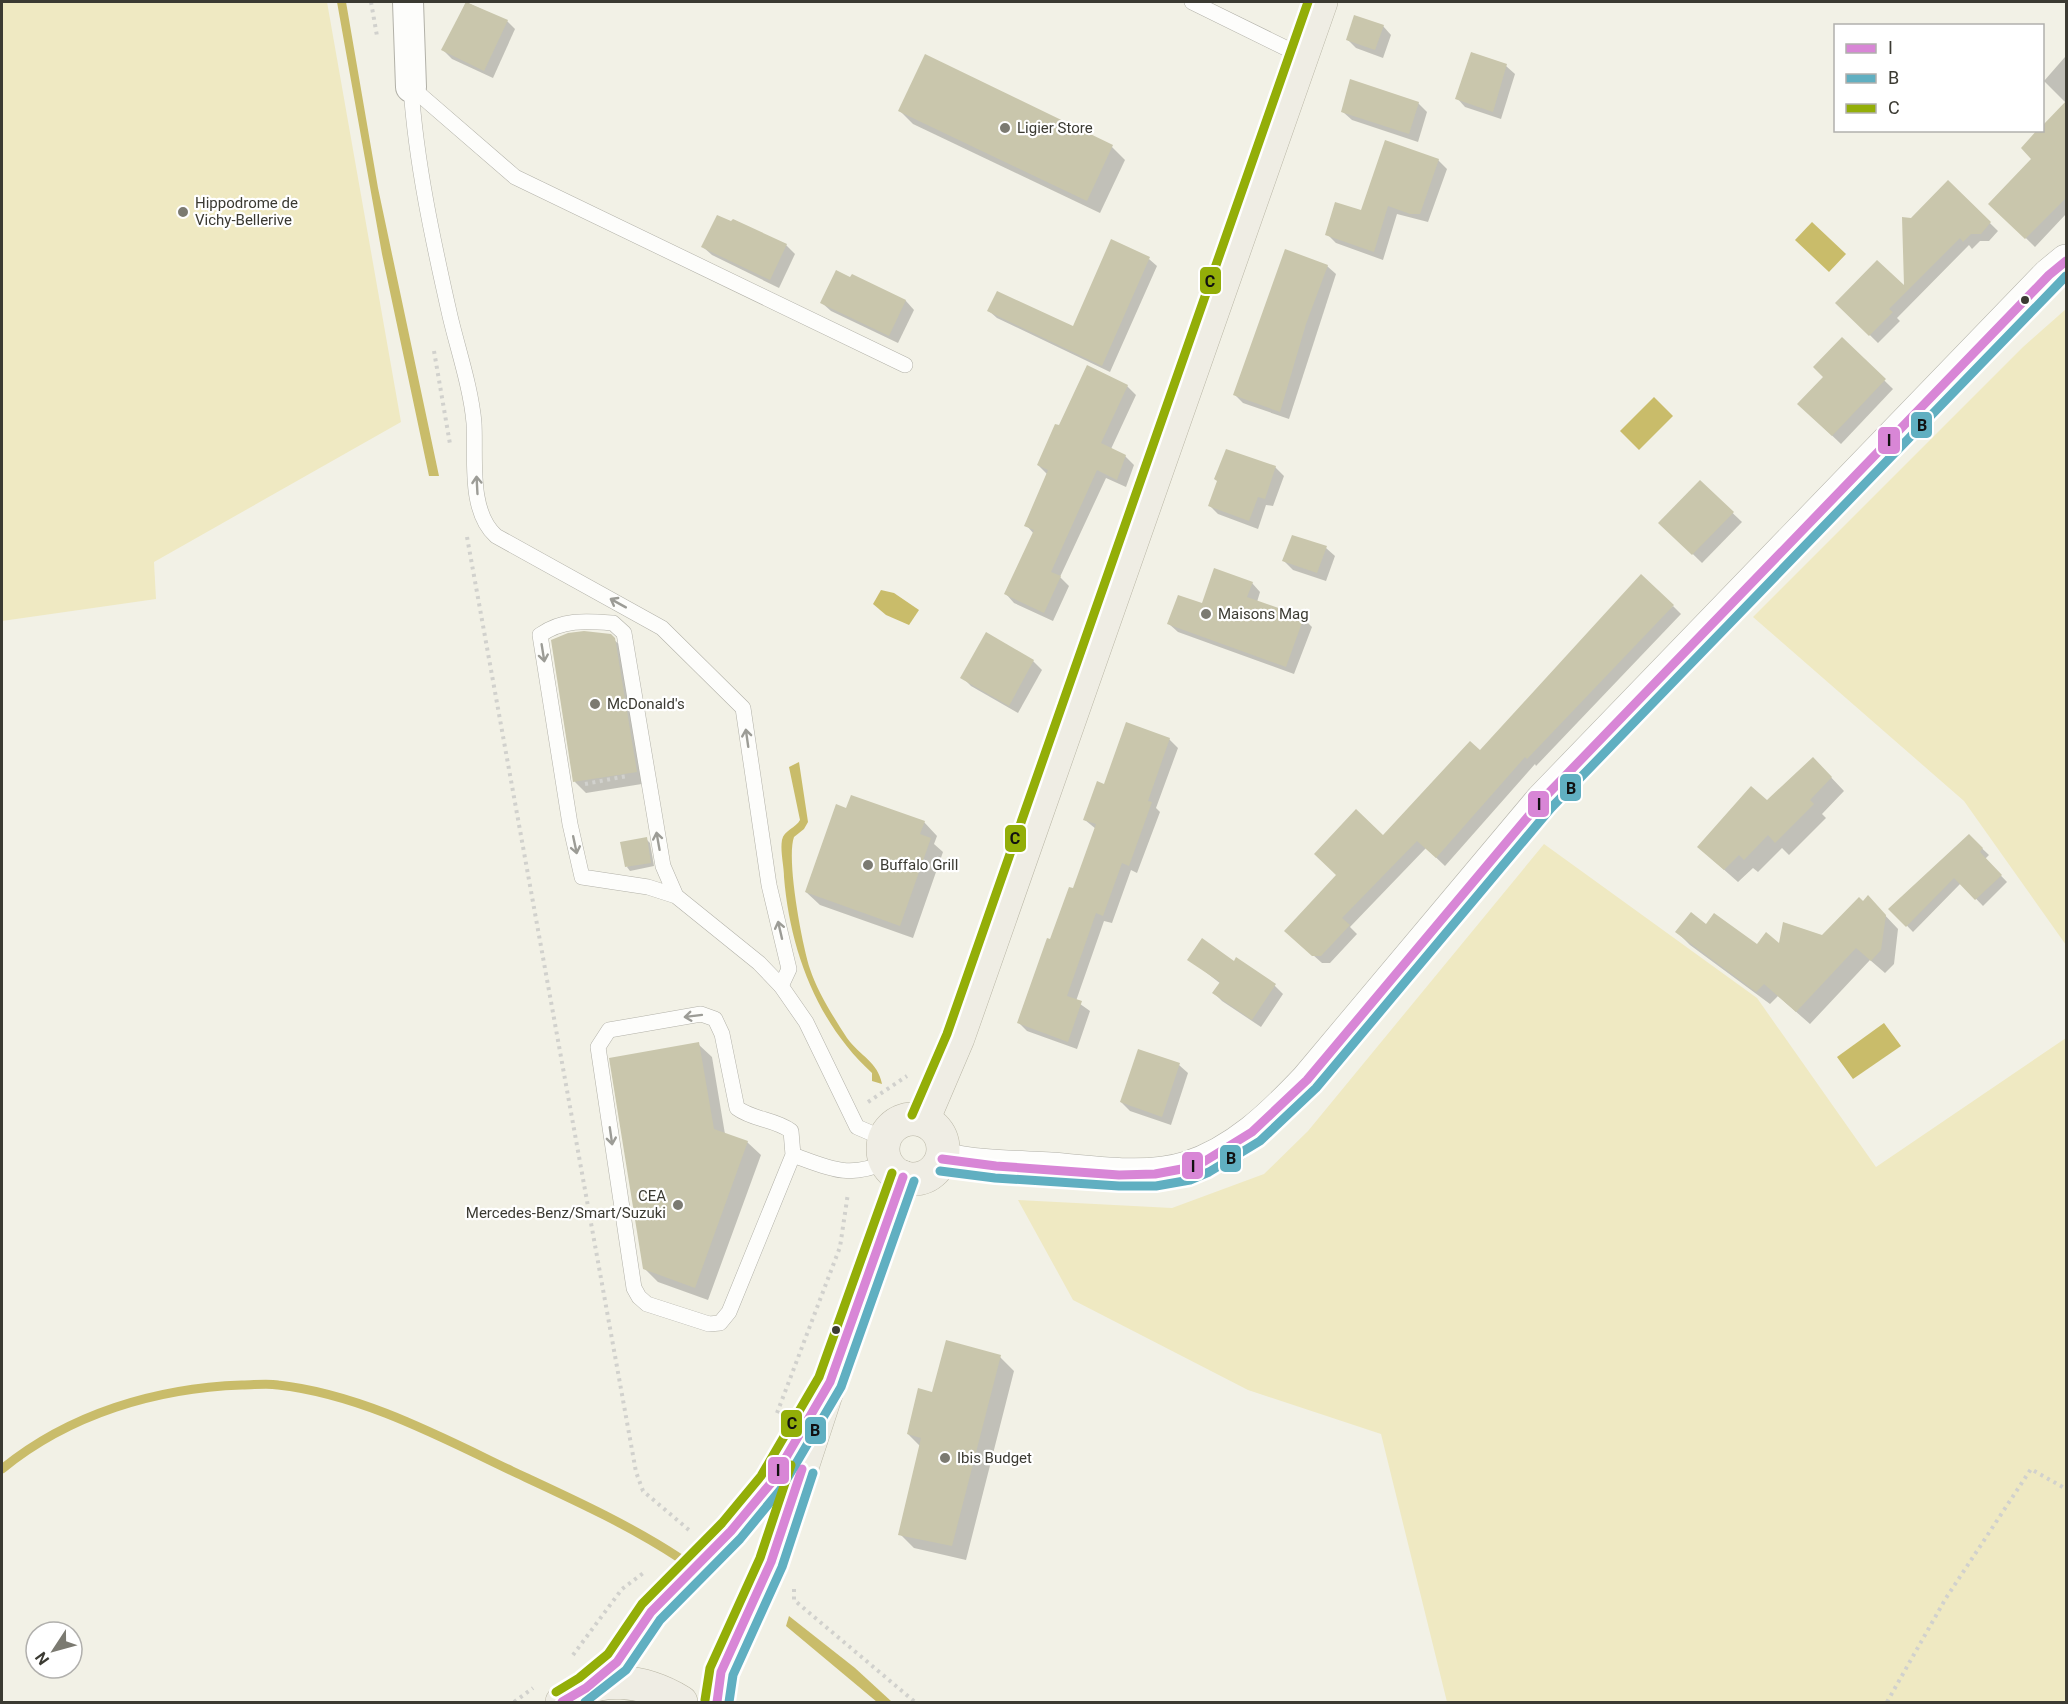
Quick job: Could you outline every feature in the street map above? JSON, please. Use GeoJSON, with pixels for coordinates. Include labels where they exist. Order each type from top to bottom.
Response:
{"type":"FeatureCollection","features":[{"type":"Feature","properties":{"kind":"main road"},"geometry":{"type":"LineString","coordinates":[[923,1120],[962,1027],[1321,2]]}},
{"type":"Feature","properties":{"kind":"main road"},"geometry":{"type":"LineString","coordinates":[[717,1702],[721,1672],[771,1562],[830,1382],[892,1159],[891,1128],[900,1121],[911,1118],[923,1120],[941,1136],[944,1147],[942,1159],[936,1169],[926,1176],[915,1179],[892,1159]]}},
{"type":"Feature","properties":{"kind":"main road"},"geometry":{"type":"LineString","coordinates":[[563,1691],[617,1662],[651,1612],[731,1531],[771,1483],[830,1382]]}},
{"type":"Feature","properties":{"kind":"main road"},"geometry":{"type":"LineString","coordinates":[[563,1691],[611,1682],[636,1683],[660,1689],[681,1702]]}},
{"type":"Feature","properties":{"kind":"street"},"geometry":{"type":"LineString","coordinates":[[408,2],[411,87]]}},
{"type":"Feature","properties":{"kind":"street"},"geometry":{"type":"LineString","coordinates":[[942,1159],[1135,1175],[1186,1169],[1234,1146],[1268,1121],[1307,1080],[1542,800],[2049,275],[2067,261]]}},
{"type":"Feature","properties":{"kind":"lane"},"geometry":{"type":"LineString","coordinates":[[1192,2],[1302,56]]}},
{"type":"Feature","properties":{"kind":"lane"},"geometry":{"type":"LineString","coordinates":[[411,87],[515,177],[905,365]]}},
{"type":"Feature","properties":{"kind":"lane"},"geometry":{"type":"LineString","coordinates":[[411,87],[413,117],[437,261],[474,419],[478,498],[482,520],[496,536],[662,628],[743,708],[769,885],[789,969],[782,986]]}},
{"type":"Feature","properties":{"kind":"lane"},"geometry":{"type":"LineString","coordinates":[[676,896],[663,866],[624,633],[613,623],[586,621],[555,624],[540,635],[564,788],[582,877],[648,887],[676,896],[759,963],[782,986],[806,1022],[857,1127],[892,1159],[870,1169],[840,1172],[793,1155]]}},
{"type":"Feature","properties":{"kind":"lane"},"geometry":{"type":"LineString","coordinates":[[701,1014],[715,1019],[722,1034],[737,1108],[746,1115],[783,1125],[791,1131],[793,1155],[729,1312],[720,1323],[709,1324],[647,1305],[634,1288],[598,1047],[609,1030],[701,1014]]}},
{"type":"Feature","properties":{"kind":"path"},"geometry":{"type":"LineString","coordinates":[[371,2],[379,47]]}},
{"type":"Feature","properties":{"kind":"path"},"geometry":{"type":"LineString","coordinates":[[433,348],[452,452]]}},
{"type":"Feature","properties":{"kind":"path"},"geometry":{"type":"LineString","coordinates":[[466,534],[636,1472],[644,1491],[694,1534]]}},
{"type":"Feature","properties":{"kind":"path"},"geometry":{"type":"LineString","coordinates":[[564,788],[646,774]]}},
{"type":"Feature","properties":{"kind":"path"},"geometry":{"type":"LineString","coordinates":[[774,1422],[840,1247],[849,1172]]}},
{"type":"Feature","properties":{"kind":"path"},"geometry":{"type":"LineString","coordinates":[[1887,1702],[1946,1598],[2031,1469],[2067,1489]]}},
{"type":"Feature","properties":{"kind":"path"},"geometry":{"type":"LineString","coordinates":[[771,1562],[792,1572],[794,1599],[915,1702]]}},
{"type":"Feature","properties":{"kind":"path"},"geometry":{"type":"LineString","coordinates":[[566,1662],[622,1589],[641,1572],[651,1570]]}},
{"type":"Feature","properties":{"kind":"path"},"geometry":{"type":"LineString","coordinates":[[514,1702],[563,1691]]}},
{"type":"Feature","properties":{"kind":"shaded area","name":"Hippodrome de Vichy-Bellerive"},"geometry":{"type":"Polygon","coordinates":[[[2,2],[327,2],[401,422],[154,562],[156,599],[2,621],[2,2]]]}},
{"type":"Feature","properties":{"kind":"shaded area"},"geometry":{"type":"Polygon","coordinates":[[[337,2],[346,2],[378,188],[439,476],[429,476],[382,254],[337,2]]]}},
{"type":"Feature","properties":{"kind":"shaded area"},"geometry":{"type":"Polygon","coordinates":[[[1812,222],[1846,254],[1829,272],[1795,240],[1812,222]]]}},
{"type":"Feature","properties":{"kind":"shaded area"},"geometry":{"type":"Polygon","coordinates":[[[2066,309],[2066,945],[1964,801],[1753,617],[2023,347],[2066,309]]]}},
{"type":"Feature","properties":{"kind":"shaded area"},"geometry":{"type":"Polygon","coordinates":[[[1654,397],[1673,416],[1639,450],[1620,431],[1654,397]]]}},
{"type":"Feature","properties":{"kind":"shaded area"},"geometry":{"type":"Polygon","coordinates":[[[881,590],[894,593],[919,610],[909,625],[886,615],[873,604],[881,590]]]}},
{"type":"Feature","properties":{"kind":"shaded area"},"geometry":{"type":"Polygon","coordinates":[[[799,762],[808,822],[804,829],[794,837],[793,882],[810,969],[831,1013],[847,1038],[877,1070],[882,1084],[872,1081],[872,1073],[836,1032],[822,1008],[800,958],[793,931],[787,904],[782,840],[800,820],[789,767],[799,762]]]}},
{"type":"Feature","properties":{"kind":"shaded area"},"geometry":{"type":"Polygon","coordinates":[[[1544,844],[1757,998],[1876,1167],[2066,1038],[2066,1702],[1447,1702],[1381,1434],[1248,1390],[1073,1300],[1018,1200],[1172,1208],[1264,1174],[1308,1131],[1544,844]]]}},
{"type":"Feature","properties":{"kind":"shaded area"},"geometry":{"type":"Polygon","coordinates":[[[1884,1023],[1901,1046],[1853,1079],[1837,1057],[1884,1023]]]}},
{"type":"Feature","properties":{"kind":"shaded area"},"geometry":{"type":"Polygon","coordinates":[[[789,1616],[855,1668],[892,1702],[877,1702],[786,1626],[789,1616]]]}},
{"type":"Feature","properties":{"kind":"building"},"geometry":{"type":"Polygon","coordinates":[[[466,2],[508,20],[484,71],[441,50],[466,2]]]}},
{"type":"Feature","properties":{"kind":"building"},"geometry":{"type":"Polygon","coordinates":[[[1354,15],[1384,25],[1375,50],[1346,40],[1354,15]]]}},
{"type":"Feature","properties":{"kind":"building"},"geometry":{"type":"Polygon","coordinates":[[[1471,52],[1507,64],[1493,112],[1455,99],[1471,52]]]}},
{"type":"Feature","properties":{"kind":"building","name":"Ligier Store"},"geometry":{"type":"Polygon","coordinates":[[[925,54],[1113,145],[1087,201],[898,111],[925,54]]]}},
{"type":"Feature","properties":{"kind":"building"},"geometry":{"type":"Polygon","coordinates":[[[1350,79],[1419,102],[1409,134],[1341,112],[1350,79]]]}},
{"type":"Feature","properties":{"kind":"building"},"geometry":{"type":"Polygon","coordinates":[[[2067,100],[2067,197],[2025,239],[1988,204],[2031,159],[2021,148],[2035,132],[2044,132],[2044,124],[2067,100]]]}},
{"type":"Feature","properties":{"kind":"building"},"geometry":{"type":"Polygon","coordinates":[[[1385,140],[1439,159],[1420,214],[1410,214],[1388,206],[1374,252],[1325,235],[1335,202],[1361,210],[1385,140]]]}},
{"type":"Feature","properties":{"kind":"building"},"geometry":{"type":"Polygon","coordinates":[[[1948,180],[1991,222],[1981,234],[1971,234],[1963,242],[1960,238],[1889,309],[1893,312],[1869,336],[1835,303],[1877,260],[1904,285],[1902,217],[1911,218],[1948,180]]]}},
{"type":"Feature","properties":{"kind":"building"},"geometry":{"type":"Polygon","coordinates":[[[717,215],[731,221],[733,219],[787,244],[770,280],[701,247],[717,215]]]}},
{"type":"Feature","properties":{"kind":"building"},"geometry":{"type":"Polygon","coordinates":[[[1111,239],[1150,257],[1102,366],[987,311],[997,291],[1073,326],[1111,239]]]}},
{"type":"Feature","properties":{"kind":"building"},"geometry":{"type":"Polygon","coordinates":[[[1285,249],[1328,265],[1306,324],[1280,412],[1233,395],[1285,249]]]}},
{"type":"Feature","properties":{"kind":"building"},"geometry":{"type":"Polygon","coordinates":[[[836,270],[850,277],[852,274],[906,300],[889,336],[820,303],[836,270]]]}},
{"type":"Feature","properties":{"kind":"building"},"geometry":{"type":"Polygon","coordinates":[[[1842,337],[1886,379],[1832,436],[1797,404],[1823,377],[1813,367],[1842,337]]]}},
{"type":"Feature","properties":{"kind":"building"},"geometry":{"type":"Polygon","coordinates":[[[1087,365],[1128,385],[1101,443],[1126,455],[1117,480],[1097,470],[1051,572],[1061,576],[1044,613],[1004,594],[1034,530],[1024,526],[1048,470],[1037,465],[1055,424],[1059,425],[1087,365]]]}},
{"type":"Feature","properties":{"kind":"building"},"geometry":{"type":"Polygon","coordinates":[[[1226,449],[1276,466],[1265,499],[1258,497],[1249,521],[1208,506],[1217,481],[1214,479],[1226,449]]]}},
{"type":"Feature","properties":{"kind":"building"},"geometry":{"type":"Polygon","coordinates":[[[1700,480],[1734,512],[1692,555],[1658,523],[1700,480]]]}},
{"type":"Feature","properties":{"kind":"building"},"geometry":{"type":"Polygon","coordinates":[[[1292,535],[1327,546],[1317,573],[1282,561],[1292,535]]]}},
{"type":"Feature","properties":{"kind":"building"},"geometry":{"type":"Polygon","coordinates":[[[1214,568],[1253,582],[1247,597],[1304,617],[1286,667],[1167,624],[1178,595],[1202,603],[1214,568]]]}},
{"type":"Feature","properties":{"kind":"building"},"geometry":{"type":"Polygon","coordinates":[[[1641,574],[1674,605],[1527,759],[1525,757],[1436,858],[1417,841],[1342,918],[1350,925],[1321,956],[1312,956],[1284,931],[1336,875],[1314,854],[1356,809],[1383,835],[1470,741],[1480,750],[1641,574]]]}},
{"type":"Feature","properties":{"kind":"building","name":"McDonald's"},"geometry":{"type":"Polygon","coordinates":[[[584,631],[611,634],[615,638],[637,772],[573,782],[551,640],[568,633],[584,631]]]}},
{"type":"Feature","properties":{"kind":"building"},"geometry":{"type":"Polygon","coordinates":[[[986,632],[1034,660],[1009,706],[960,678],[986,632]]]}},
{"type":"Feature","properties":{"kind":"building"},"geometry":{"type":"Polygon","coordinates":[[[1126,722],[1170,738],[1148,801],[1152,802],[1129,866],[1122,863],[1103,916],[1096,913],[1067,996],[1082,1001],[1068,1042],[1017,1023],[1047,938],[1050,939],[1069,887],[1073,888],[1096,824],[1083,820],[1097,781],[1104,784],[1126,722]]]}},
{"type":"Feature","properties":{"kind":"building"},"geometry":{"type":"Polygon","coordinates":[[[1813,757],[1832,777],[1810,800],[1814,804],[1775,843],[1768,835],[1744,860],[1739,855],[1724,870],[1697,847],[1751,786],[1767,800],[1813,757]]]}},
{"type":"Feature","properties":{"kind":"building","name":"Buffalo Grill"},"geometry":{"type":"Polygon","coordinates":[[[851,795],[925,821],[920,834],[931,838],[900,926],[805,892],[836,804],[846,808],[851,795]]]}},
{"type":"Feature","properties":{"kind":"building"},"geometry":{"type":"Polygon","coordinates":[[[1969,834],[1983,848],[1980,852],[2002,875],[1975,900],[1954,878],[1906,927],[1888,909],[1969,834]]]}},
{"type":"Feature","properties":{"kind":"building"},"geometry":{"type":"Polygon","coordinates":[[[647,837],[651,863],[625,867],[620,842],[647,837]]]}},
{"type":"Feature","properties":{"kind":"building"},"geometry":{"type":"Polygon","coordinates":[[[1868,895],[1886,915],[1881,950],[1871,961],[1856,948],[1796,1012],[1764,984],[1756,992],[1675,932],[1691,912],[1706,924],[1714,913],[1757,944],[1766,932],[1779,943],[1783,922],[1822,935],[1859,897],[1863,901],[1868,895]]]}},
{"type":"Feature","properties":{"kind":"building"},"geometry":{"type":"Polygon","coordinates":[[[1202,938],[1234,961],[1236,957],[1276,984],[1252,1020],[1212,993],[1220,982],[1187,960],[1202,938]]]}},
{"type":"Feature","properties":{"kind":"building","name":"CEA Mercedes-Benz/Smart/Suzuki"},"geometry":{"type":"Polygon","coordinates":[[[699,1042],[714,1129],[748,1141],[695,1288],[643,1269],[609,1058],[699,1042]]]}},
{"type":"Feature","properties":{"kind":"building"},"geometry":{"type":"Polygon","coordinates":[[[1138,1049],[1180,1063],[1162,1117],[1120,1102],[1138,1049]]]}},
{"type":"Feature","properties":{"kind":"building","name":"Ibis Budget"},"geometry":{"type":"Polygon","coordinates":[[[946,1340],[1001,1355],[952,1546],[898,1535],[921,1438],[907,1434],[918,1388],[932,1392],[946,1340]]]}},
{"type":"Feature","properties":{"kind":"waterway"},"geometry":{"type":"LineString","coordinates":[[2,1469],[56,1433],[85,1419],[146,1398],[210,1387],[274,1384],[339,1397],[398,1418],[598,1512],[681,1559]]}},
{"type":"Feature","properties":{"kind":"transit line","name":"C"},"geometry":{"type":"LineString","coordinates":[[912,1115],[947,1034],[1308,2]]}},
{"type":"Feature","properties":{"kind":"transit line","name":"I"},"geometry":{"type":"LineString","coordinates":[[942,1159],[996,1166],[1119,1175],[1155,1174],[1187,1168],[1205,1161],[1252,1132],[1307,1080],[1542,800],[2049,275],[2066,261]]}},
{"type":"Feature","properties":{"kind":"transit line","name":"B"},"geometry":{"type":"LineString","coordinates":[[940,1171],[995,1178],[1119,1186],[1156,1186],[1190,1180],[1209,1172],[1260,1141],[1316,1088],[1551,808],[2066,276]]}},
{"type":"Feature","properties":{"kind":"transit line","name":"C"},"geometry":{"type":"LineString","coordinates":[[556,1692],[579,1678],[608,1654],[642,1604],[722,1523],[761,1476],[819,1377],[892,1173]]}},
{"type":"Feature","properties":{"kind":"transit line","name":"I"},"geometry":{"type":"LineString","coordinates":[[562,1702],[586,1688],[617,1662],[651,1612],[731,1531],[771,1483],[830,1382],[903,1177]]}},
{"type":"Feature","properties":{"kind":"transit line","name":"B"},"geometry":{"type":"LineString","coordinates":[[585,1702],[626,1670],[660,1620],[740,1539],[781,1489],[841,1387],[914,1181]]}},
{"type":"Feature","properties":{"kind":"transit line","name":"C"},"geometry":{"type":"LineString","coordinates":[[705,1700],[710,1668],[760,1558],[791,1465]]}},
{"type":"Feature","properties":{"kind":"transit line","name":"I"},"geometry":{"type":"LineString","coordinates":[[717,1702],[721,1672],[771,1562],[802,1469]]}},
{"type":"Feature","properties":{"kind":"transit line","name":"B"},"geometry":{"type":"LineString","coordinates":[[729,1702],[733,1675],[782,1567],[813,1473]]}},
{"type":"Feature","properties":{"kind":"place","name":"Ligier Store"},"geometry":{"type":"Point","coordinates":[1005,128]}},
{"type":"Feature","properties":{"kind":"place","name":"Hippodrome de Vichy-Bellerive"},"geometry":{"type":"Point","coordinates":[183,212]}},
{"type":"Feature","properties":{"kind":"place","name":"Maisons Mag"},"geometry":{"type":"Point","coordinates":[1206,614]}},
{"type":"Feature","properties":{"kind":"place","name":"McDonald's"},"geometry":{"type":"Point","coordinates":[595,704]}},
{"type":"Feature","properties":{"kind":"place","name":"Buffalo Grill"},"geometry":{"type":"Point","coordinates":[868,865]}},
{"type":"Feature","properties":{"kind":"place","name":"CEA Mercedes-Benz/Smart/Suzuki"},"geometry":{"type":"Point","coordinates":[678,1205]}},
{"type":"Feature","properties":{"kind":"place","name":"Ibis Budget"},"geometry":{"type":"Point","coordinates":[945,1458]}}]}
